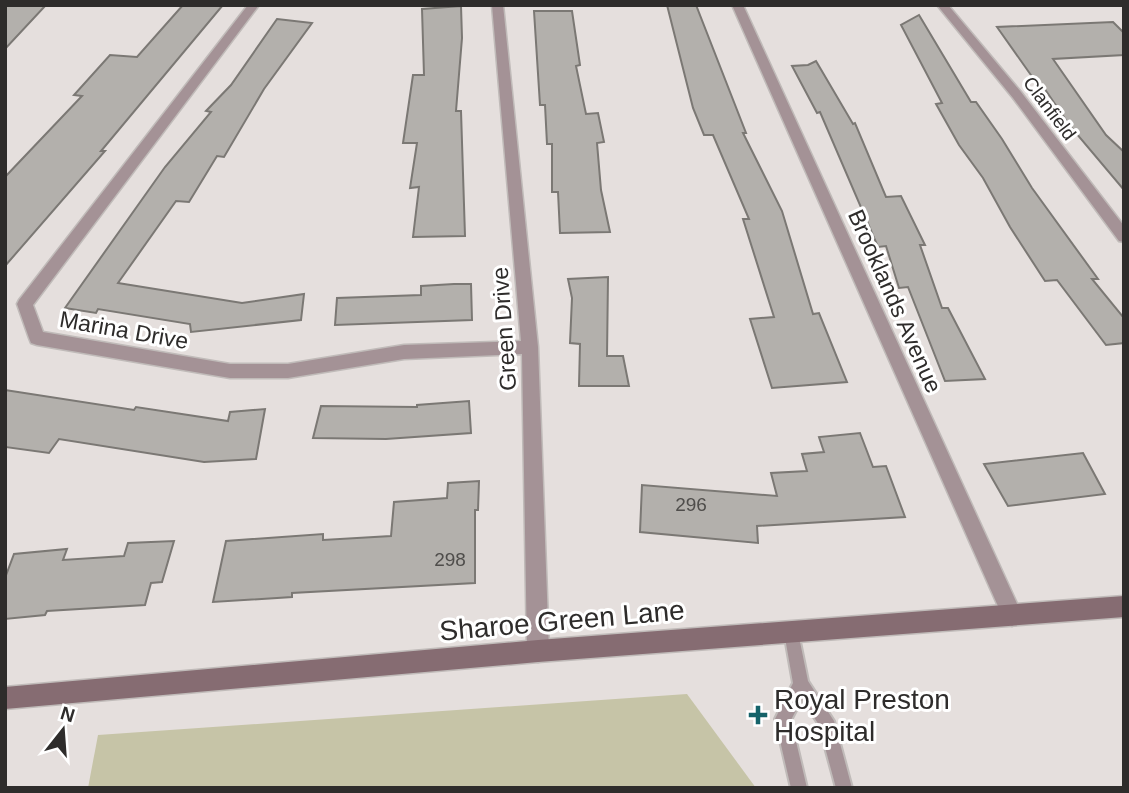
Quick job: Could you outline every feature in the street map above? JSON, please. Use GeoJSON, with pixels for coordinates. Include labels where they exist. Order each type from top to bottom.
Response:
{"type":"FeatureCollection","features":[{"type":"Feature","properties":{"kind":"street","name":"Marina Drive"},"geometry":{"type":"LineString","coordinates":[[254,5],[25,304],[37,338],[230,371],[288,370],[404,352],[530,347]]}},
{"type":"Feature","properties":{"kind":"street","name":"Green Drive"},"geometry":{"type":"LineString","coordinates":[[498,5],[530,347],[538,651]]}},
{"type":"Feature","properties":{"kind":"street","name":"Brooklands Avenue"},"geometry":{"type":"LineString","coordinates":[[737,5],[1012,615]]}},
{"type":"Feature","properties":{"kind":"street","name":"Clanfield"},"geometry":{"type":"LineString","coordinates":[[942,5],[1017,95],[1124,237]]}},
{"type":"Feature","properties":{"kind":"street","name":"Sharoe Green Lane"},"geometry":{"type":"LineString","coordinates":[[5,698],[538,651],[1124,606]]}},
{"type":"Feature","properties":{"kind":"lane"},"geometry":{"type":"LineString","coordinates":[[791,632],[801,684],[826,722],[844,788]]}},
{"type":"Feature","properties":{"kind":"lane"},"geometry":{"type":"LineString","coordinates":[[799,788],[783,719],[801,684]]}},
{"type":"Feature","properties":{"kind":"shaded area"},"geometry":{"type":"Polygon","coordinates":[[[687,694],[756,788],[88,788],[98,735],[687,694]]]}},
{"type":"Feature","properties":{"kind":"building"},"geometry":{"type":"Polygon","coordinates":[[[5,5],[46,5],[5,49],[5,5]]]}},
{"type":"Feature","properties":{"kind":"building"},"geometry":{"type":"Polygon","coordinates":[[[183,5],[223,5],[101,151],[105,151],[5,266],[5,177],[82,96],[74,95],[110,55],[137,57],[183,5]]]}},
{"type":"Feature","properties":{"kind":"building"},"geometry":{"type":"Polygon","coordinates":[[[667,5],[696,5],[746,133],[743,133],[782,211],[813,314],[819,313],[847,382],[772,388],[750,319],[774,317],[743,219],[749,219],[713,135],[704,135],[693,108],[667,5]]]}},
{"type":"Feature","properties":{"kind":"building"},"geometry":{"type":"Polygon","coordinates":[[[461,6],[462,38],[456,111],[461,111],[465,236],[413,237],[419,187],[410,188],[417,143],[403,143],[413,75],[424,75],[422,9],[461,6]]]}},
{"type":"Feature","properties":{"kind":"building"},"geometry":{"type":"Polygon","coordinates":[[[534,11],[572,11],[580,65],[576,66],[586,114],[598,113],[604,142],[597,143],[601,190],[610,232],[560,233],[558,192],[552,192],[552,144],[547,144],[545,105],[540,105],[534,11]]]}},
{"type":"Feature","properties":{"kind":"building"},"geometry":{"type":"Polygon","coordinates":[[[919,15],[971,102],[976,102],[1032,188],[1098,279],[1092,279],[1124,318],[1124,343],[1106,345],[1057,280],[1045,281],[1010,227],[983,178],[959,145],[936,104],[942,103],[901,25],[919,15]]]}},
{"type":"Feature","properties":{"kind":"building"},"geometry":{"type":"Polygon","coordinates":[[[277,19],[312,23],[264,89],[224,157],[217,156],[189,202],[176,201],[118,283],[242,303],[304,294],[301,320],[191,332],[190,324],[98,309],[96,313],[65,308],[165,167],[211,112],[206,111],[231,85],[277,19]]]}},
{"type":"Feature","properties":{"kind":"building"},"geometry":{"type":"Polygon","coordinates":[[[1113,22],[1124,33],[1124,55],[1053,59],[1106,135],[1124,152],[1124,190],[1070,126],[1042,85],[1038,85],[997,27],[1113,22]]]}},
{"type":"Feature","properties":{"kind":"building"},"geometry":{"type":"Polygon","coordinates":[[[816,61],[853,124],[855,123],[886,197],[901,196],[925,245],[920,245],[942,308],[948,308],[985,379],[945,381],[908,287],[899,288],[886,246],[878,247],[820,112],[817,113],[792,66],[808,65],[816,61]]]}},
{"type":"Feature","properties":{"kind":"building"},"geometry":{"type":"Polygon","coordinates":[[[608,277],[607,356],[623,356],[629,386],[579,386],[580,344],[570,343],[572,298],[568,279],[608,277]]]}},
{"type":"Feature","properties":{"kind":"building"},"geometry":{"type":"Polygon","coordinates":[[[471,284],[472,320],[335,325],[337,298],[421,295],[421,286],[471,284]]]}},
{"type":"Feature","properties":{"kind":"building"},"geometry":{"type":"Polygon","coordinates":[[[5,390],[228,421],[230,412],[265,409],[256,459],[204,462],[59,439],[49,453],[5,447],[5,390]]]}},
{"type":"Feature","properties":{"kind":"building"},"geometry":{"type":"Polygon","coordinates":[[[469,401],[471,433],[386,439],[313,438],[321,406],[417,407],[469,401]]]}},
{"type":"Feature","properties":{"kind":"building"},"geometry":{"type":"Polygon","coordinates":[[[860,433],[873,467],[886,466],[905,517],[757,526],[758,543],[640,532],[642,485],[777,496],[771,473],[807,471],[802,454],[824,452],[819,437],[860,433]]]}},
{"type":"Feature","properties":{"kind":"building"},"geometry":{"type":"Polygon","coordinates":[[[1083,453],[1105,494],[1008,506],[984,464],[1083,453]]]}},
{"type":"Feature","properties":{"kind":"building"},"geometry":{"type":"Polygon","coordinates":[[[479,481],[478,510],[475,510],[475,583],[292,593],[292,597],[213,602],[226,541],[323,534],[323,540],[391,536],[394,502],[447,498],[448,483],[479,481]]]}},
{"type":"Feature","properties":{"kind":"building"},"geometry":{"type":"Polygon","coordinates":[[[174,541],[162,582],[151,583],[145,605],[47,611],[45,615],[5,619],[5,578],[14,554],[67,549],[63,560],[124,556],[128,543],[174,541]]]}},
{"type":"Feature","properties":{"kind":"place","name":"Royal Preston Hospital"},"geometry":{"type":"Point","coordinates":[758,715]}}]}
